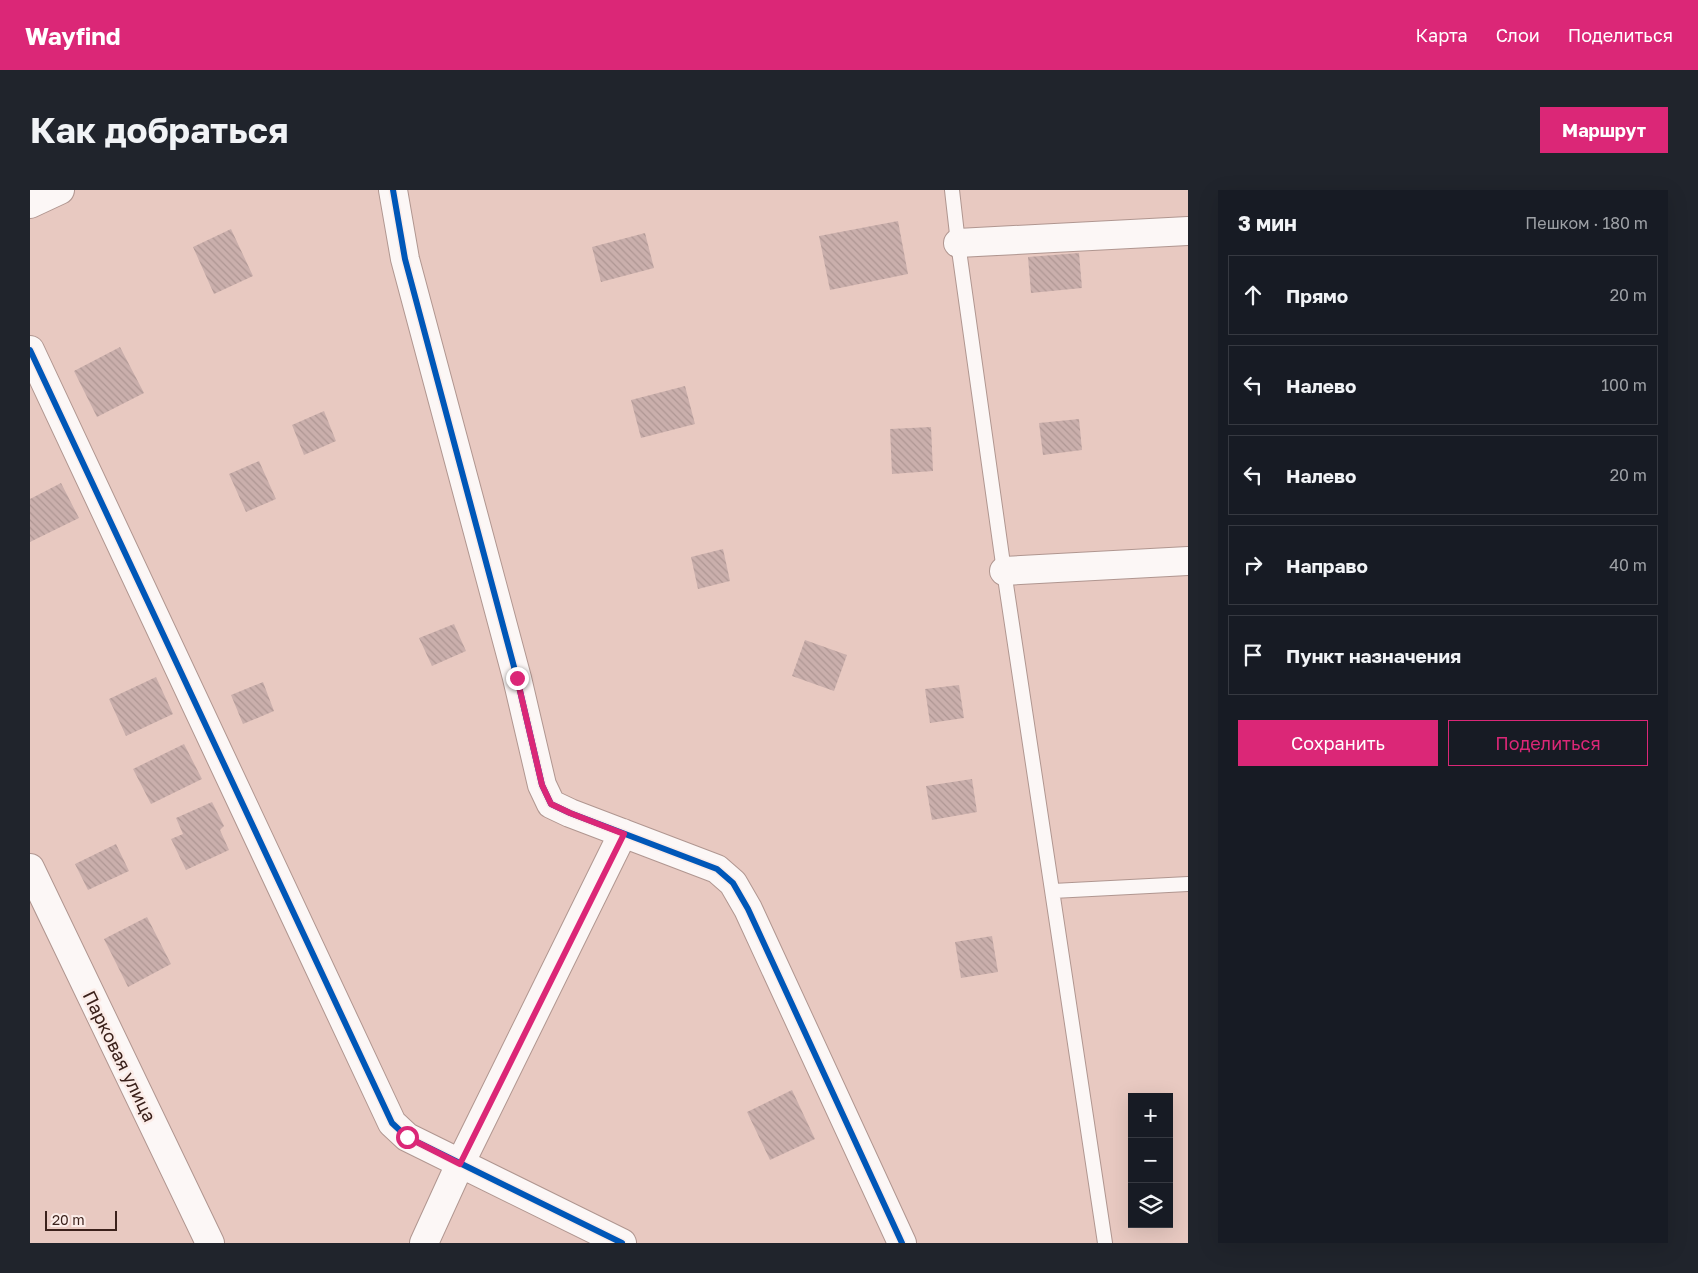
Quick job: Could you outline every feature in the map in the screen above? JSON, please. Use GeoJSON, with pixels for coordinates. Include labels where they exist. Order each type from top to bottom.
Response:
{"type":"FeatureCollection","features":[{"type":"Feature","properties":{"kind":"street"},"geometry":{"type":"LineString","coordinates":[[30,204],[60,190]]}},
{"type":"Feature","properties":{"kind":"street"},"geometry":{"type":"LineString","coordinates":[[393,190],[405,259],[517,678],[542,785],[551,804],[716,870],[733,883],[748,909],[902,1243]]}},
{"type":"Feature","properties":{"kind":"street"},"geometry":{"type":"LineString","coordinates":[[958,243],[1188,231]]}},
{"type":"Feature","properties":{"kind":"street"},"geometry":{"type":"LineString","coordinates":[[30,350],[392,1123],[407,1137],[622,1243]]}},
{"type":"Feature","properties":{"kind":"street"},"geometry":{"type":"LineString","coordinates":[[1004,571],[1188,561]]}},
{"type":"Feature","properties":{"kind":"street"},"geometry":{"type":"LineString","coordinates":[[424,1243],[460,1164],[624,834]]}},
{"type":"Feature","properties":{"kind":"street","name":"Парковая улица"},"geometry":{"type":"LineString","coordinates":[[30,868],[210,1243]]}},
{"type":"Feature","properties":{"kind":"lane"},"geometry":{"type":"LineString","coordinates":[[952,190],[1004,571],[1105,1243]]}},
{"type":"Feature","properties":{"kind":"lane"},"geometry":{"type":"LineString","coordinates":[[1052,891],[1188,884]]}},
{"type":"Feature","properties":{"kind":"building"},"geometry":{"type":"Polygon","coordinates":[[[898,221],[908,274],[830,290],[819,236],[898,221]]]}},
{"type":"Feature","properties":{"kind":"building"},"geometry":{"type":"Polygon","coordinates":[[[231,229],[253,276],[214,294],[193,247],[231,229]]]}},
{"type":"Feature","properties":{"kind":"building"},"geometry":{"type":"Polygon","coordinates":[[[645,233],[654,268],[601,282],[592,247],[645,233]]]}},
{"type":"Feature","properties":{"kind":"building"},"geometry":{"type":"Polygon","coordinates":[[[1079,253],[1082,288],[1031,293],[1028,257],[1079,253]]]}},
{"type":"Feature","properties":{"kind":"building"},"geometry":{"type":"Polygon","coordinates":[[[120,347],[144,393],[97,417],[74,371],[120,347]]]}},
{"type":"Feature","properties":{"kind":"building"},"geometry":{"type":"Polygon","coordinates":[[[685,386],[695,424],[641,438],[631,400],[685,386]]]}},
{"type":"Feature","properties":{"kind":"building"},"geometry":{"type":"Polygon","coordinates":[[[324,411],[336,441],[304,455],[292,425],[324,411]]]}},
{"type":"Feature","properties":{"kind":"building"},"geometry":{"type":"Polygon","coordinates":[[[1079,419],[1082,450],[1043,455],[1039,423],[1079,419]]]}},
{"type":"Feature","properties":{"kind":"building"},"geometry":{"type":"Polygon","coordinates":[[[931,427],[933,471],[892,474],[890,429],[931,427]]]}},
{"type":"Feature","properties":{"kind":"building"},"geometry":{"type":"Polygon","coordinates":[[[259,461],[276,499],[246,512],[229,474],[259,461]]]}},
{"type":"Feature","properties":{"kind":"building"},"geometry":{"type":"Polygon","coordinates":[[[61,483],[79,518],[30,542],[30,499],[61,483]]]}},
{"type":"Feature","properties":{"kind":"building"},"geometry":{"type":"Polygon","coordinates":[[[723,549],[730,581],[698,589],[691,557],[723,549]]]}},
{"type":"Feature","properties":{"kind":"building"},"geometry":{"type":"Polygon","coordinates":[[[454,624],[466,651],[432,666],[419,638],[454,624]]]}},
{"type":"Feature","properties":{"kind":"building"},"geometry":{"type":"Polygon","coordinates":[[[805,640],[847,655],[834,691],[792,676],[805,640]]]}},
{"type":"Feature","properties":{"kind":"building"},"geometry":{"type":"Polygon","coordinates":[[[156,677],[173,714],[126,736],[109,699],[156,677]]]}},
{"type":"Feature","properties":{"kind":"building"},"geometry":{"type":"Polygon","coordinates":[[[263,682],[274,711],[243,724],[231,695],[263,682]]]}},
{"type":"Feature","properties":{"kind":"building"},"geometry":{"type":"Polygon","coordinates":[[[959,685],[964,718],[930,723],[925,689],[959,685]]]}},
{"type":"Feature","properties":{"kind":"building"},"geometry":{"type":"Polygon","coordinates":[[[184,744],[202,779],[151,804],[133,769],[184,744]]]}},
{"type":"Feature","properties":{"kind":"building"},"geometry":{"type":"Polygon","coordinates":[[[972,779],[977,812],[932,820],[926,786],[972,779]]]}},
{"type":"Feature","properties":{"kind":"building"},"geometry":{"type":"Polygon","coordinates":[[[212,802],[224,826],[220,830],[229,850],[186,870],[171,839],[183,834],[176,818],[212,802]]]}},
{"type":"Feature","properties":{"kind":"building"},"geometry":{"type":"Polygon","coordinates":[[[116,844],[129,871],[88,890],[75,864],[116,844]]]}},
{"type":"Feature","properties":{"kind":"building"},"geometry":{"type":"Polygon","coordinates":[[[147,917],[171,964],[128,987],[104,939],[147,917]]]}},
{"type":"Feature","properties":{"kind":"building"},"geometry":{"type":"Polygon","coordinates":[[[992,936],[998,972],[961,978],[955,942],[992,936]]]}},
{"type":"Feature","properties":{"kind":"building"},"geometry":{"type":"Polygon","coordinates":[[[792,1090],[815,1139],[770,1160],[747,1112],[792,1090]]]}},
{"type":"Feature","properties":{"kind":"cycle path"},"geometry":{"type":"LineString","coordinates":[[393,190],[405,259],[517,678],[542,785],[551,804],[717,869],[733,883],[748,909],[902,1243]]}},
{"type":"Feature","properties":{"kind":"cycle path"},"geometry":{"type":"LineString","coordinates":[[30,350],[392,1123],[407,1137],[622,1243]]}},
{"type":"Feature","properties":{"kind":"route"},"geometry":{"type":"LineString","coordinates":[[407,1137],[460,1164],[624,834],[551,804],[542,785],[517,678]]}}]}
